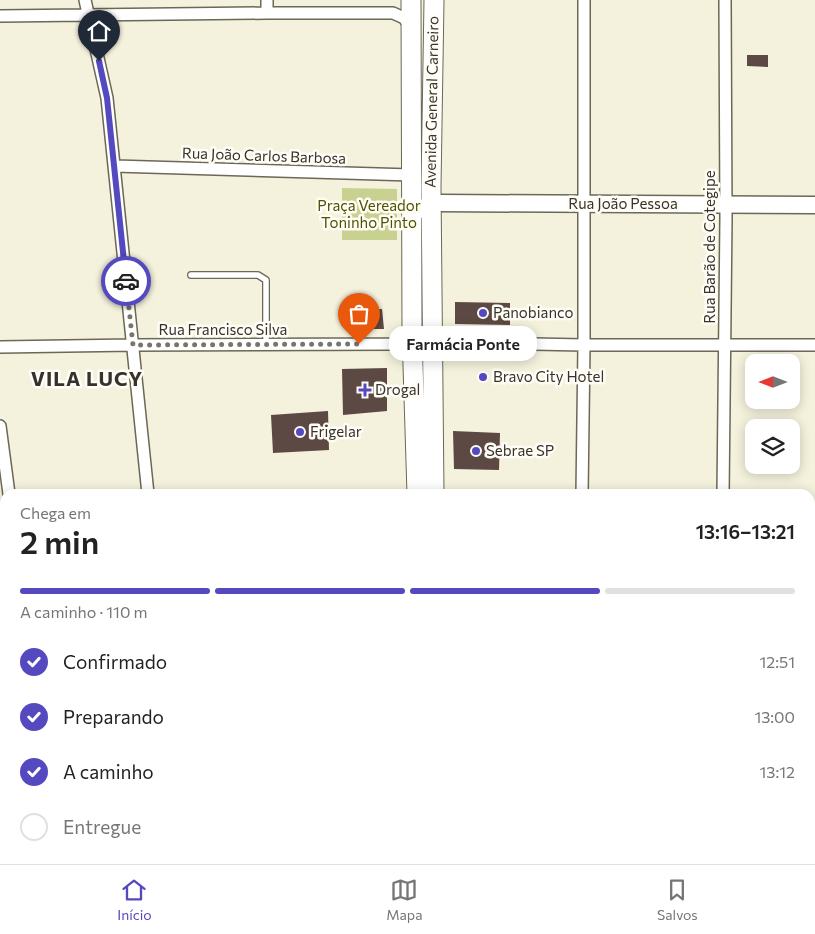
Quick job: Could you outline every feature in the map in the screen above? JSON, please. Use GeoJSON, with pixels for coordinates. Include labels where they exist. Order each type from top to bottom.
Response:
{"type":"FeatureCollection","features":[{"type":"Feature","properties":{"kind":"main road","name":"Avenida General Carneiro"},"geometry":{"type":"LineString","coordinates":[[411,0],[412,333],[417,489]]}},
{"type":"Feature","properties":{"kind":"main road","name":"Avenida General Carneiro"},"geometry":{"type":"LineString","coordinates":[[434,0],[431,203],[434,489]]}},
{"type":"Feature","properties":{"kind":"main road","name":"Avenida General Carneiro"},"geometry":{"type":"LineString","coordinates":[[411,222],[422,208],[431,203]]}},
{"type":"Feature","properties":{"kind":"main road","name":"Rua João Pessoa"},"geometry":{"type":"LineString","coordinates":[[431,203],[815,205]]}},
{"type":"Feature","properties":{"kind":"street"},"geometry":{"type":"LineString","coordinates":[[85,0],[107,98],[147,489]]}},
{"type":"Feature","properties":{"kind":"street"},"geometry":{"type":"LineString","coordinates":[[267,0],[267,13]]}},
{"type":"Feature","properties":{"kind":"street"},"geometry":{"type":"LineString","coordinates":[[582,489],[584,0]]}},
{"type":"Feature","properties":{"kind":"street","name":"Rua Barão de Cotegipe"},"geometry":{"type":"LineString","coordinates":[[723,489],[726,0]]}},
{"type":"Feature","properties":{"kind":"street"},"geometry":{"type":"LineString","coordinates":[[0,16],[393,13],[404,18],[410,26]]}},
{"type":"Feature","properties":{"kind":"street","name":"Rua João Carlos Barbosa"},"geometry":{"type":"LineString","coordinates":[[115,166],[411,175]]}},
{"type":"Feature","properties":{"kind":"street","name":"Rua Francisco Silva"},"geometry":{"type":"LineString","coordinates":[[0,347],[396,344],[405,340],[412,333]]}},
{"type":"Feature","properties":{"kind":"street"},"geometry":{"type":"LineString","coordinates":[[431,342],[584,345],[815,345]]}},
{"type":"Feature","properties":{"kind":"street"},"geometry":{"type":"LineString","coordinates":[[0,426],[7,489]]}},
{"type":"Feature","properties":{"kind":"lane"},"geometry":{"type":"LineString","coordinates":[[191,275],[258,275],[263,277],[266,280],[266,344]]}},
{"type":"Feature","properties":{"kind":"green space","name":"Praça Vereador Toninho Pinto"},"geometry":{"type":"Polygon","coordinates":[[[342,188],[397,189],[397,240],[342,240],[342,188]]]}},
{"type":"Feature","properties":{"kind":"building"},"geometry":{"type":"Polygon","coordinates":[[[747,55],[768,55],[768,67],[747,66],[747,55]]]}},
{"type":"Feature","properties":{"kind":"building","name":"Panobianco"},"geometry":{"type":"Polygon","coordinates":[[[455,302],[510,303],[510,325],[455,324],[455,302]]]}},
{"type":"Feature","properties":{"kind":"building"},"geometry":{"type":"Polygon","coordinates":[[[382,309],[384,329],[345,329],[344,310],[382,309]]]}},
{"type":"Feature","properties":{"kind":"building","name":"Drogal"},"geometry":{"type":"Polygon","coordinates":[[[387,368],[387,411],[343,415],[342,369],[387,368]]]}},
{"type":"Feature","properties":{"kind":"building","name":"Frigelar"},"geometry":{"type":"Polygon","coordinates":[[[328,411],[329,450],[273,453],[271,415],[328,411]]]}},
{"type":"Feature","properties":{"kind":"building","name":"Sebrae SP"},"geometry":{"type":"Polygon","coordinates":[[[453,431],[500,433],[499,470],[454,469],[453,431]]]}},
{"type":"Feature","properties":{"kind":"way so far"},"geometry":{"type":"LineString","coordinates":[[126,281],[133,345],[359,344]]}},
{"type":"Feature","properties":{"kind":"place","name":"Panobianco"},"geometry":{"type":"Point","coordinates":[483,313]}},
{"type":"Feature","properties":{"kind":"place","name":"Farmácia Ponte"},"geometry":{"type":"Point","coordinates":[359,344]}},
{"type":"Feature","properties":{"kind":"place","name":"Bravo City Hotel"},"geometry":{"type":"Point","coordinates":[483,377]}},
{"type":"Feature","properties":{"kind":"place","name":"Drogal"},"geometry":{"type":"Point","coordinates":[365,390]}},
{"type":"Feature","properties":{"kind":"place","name":"Frigelar"},"geometry":{"type":"Point","coordinates":[300,432]}},
{"type":"Feature","properties":{"kind":"place","name":"Sebrae SP"},"geometry":{"type":"Point","coordinates":[476,451]}},
{"type":"Feature","properties":{"kind":"district","name":"VILA LUCY"},"geometry":{"type":"Point","coordinates":[87,379]}},
{"type":"Feature","properties":{"kind":"route"},"geometry":{"type":"LineString","coordinates":[[99,61],[107,98],[126,281]]}}]}
